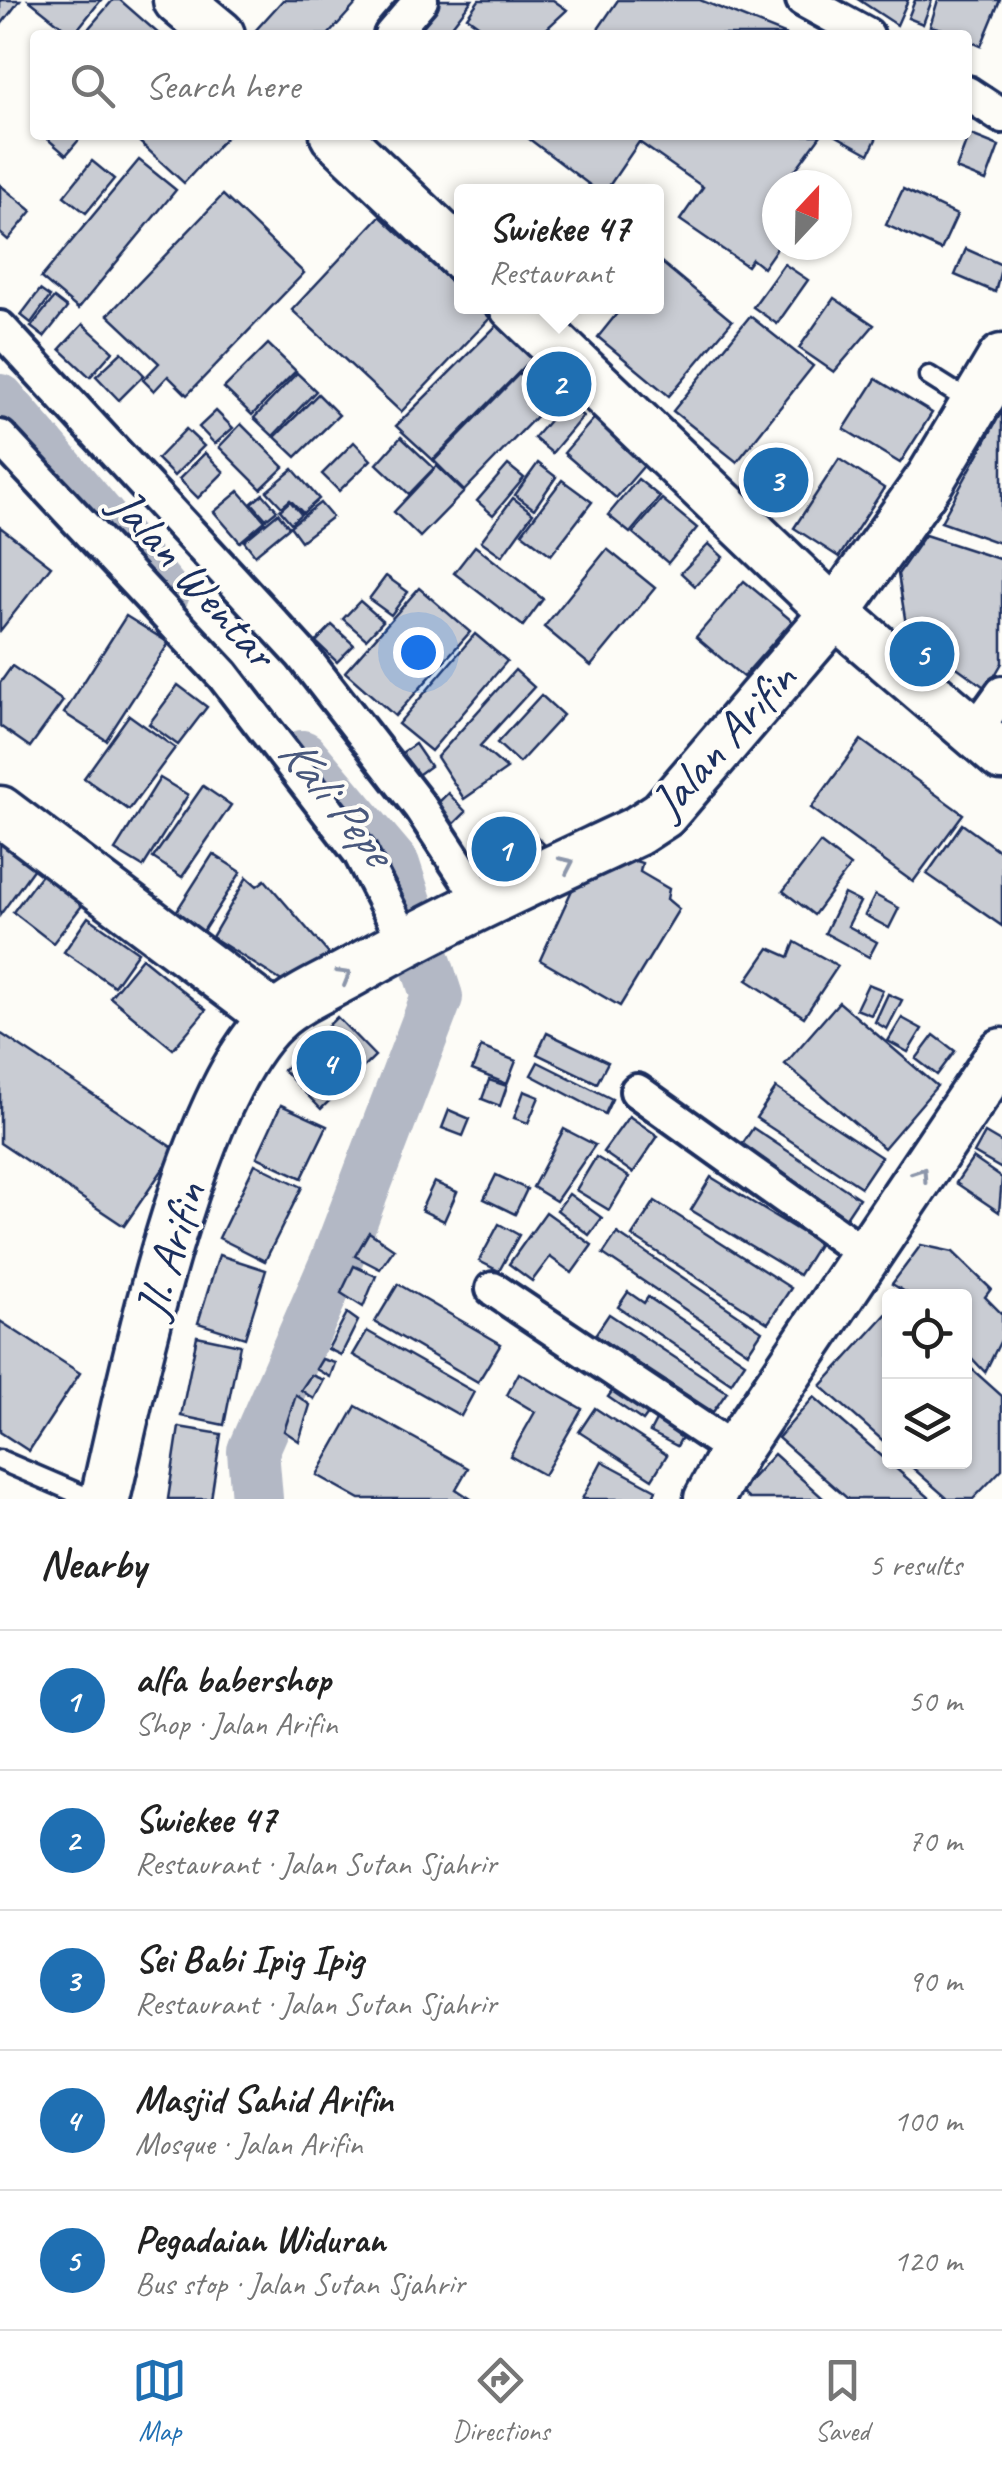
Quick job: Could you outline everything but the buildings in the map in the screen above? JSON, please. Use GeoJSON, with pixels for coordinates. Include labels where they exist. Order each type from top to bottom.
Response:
{"type":"FeatureCollection","features":[{"type":"Feature","properties":{"kind":"main road"},"geometry":{"type":"LineString","coordinates":[[178,0],[214,30]]}},
{"type":"Feature","properties":{"kind":"main road"},"geometry":{"type":"LineString","coordinates":[[340,140],[454,248]]}},
{"type":"Feature","properties":{"kind":"main road"},"geometry":{"type":"LineString","coordinates":[[522,314],[835,613],[988,744]]}},
{"type":"Feature","properties":{"kind":"main road","name":"Jalan Arifin"},"geometry":{"type":"LineString","coordinates":[[275,1018],[410,939],[637,831],[663,814],[835,613],[931,478],[1002,360]]}},
{"type":"Feature","properties":{"kind":"main road"},"geometry":{"type":"LineString","coordinates":[[2,815],[275,1018]]}},
{"type":"Feature","properties":{"kind":"main road","name":"Jl. Arifin"},"geometry":{"type":"LineString","coordinates":[[105,1499],[149,1316],[205,1137],[232,1076],[275,1018]]}},
{"type":"Feature","properties":{"kind":"main road"},"geometry":{"type":"LineString","coordinates":[[709,1499],[736,1451],[1002,1053]]}},
{"type":"Feature","properties":{"kind":"street"},"geometry":{"type":"LineString","coordinates":[[395,30],[421,0]]}},
{"type":"Feature","properties":{"kind":"street"},"geometry":{"type":"LineString","coordinates":[[803,0],[858,30]]}},
{"type":"Feature","properties":{"kind":"street"},"geometry":{"type":"LineString","coordinates":[[972,96],[1002,116]]}},
{"type":"Feature","properties":{"kind":"street"},"geometry":{"type":"LineString","coordinates":[[0,328],[302,656],[420,807],[480,904]]}},
{"type":"Feature","properties":{"kind":"street","name":"Jalan Wentar"},"geometry":{"type":"LineString","coordinates":[[0,437],[223,675],[360,852],[410,939]]}},
{"type":"Feature","properties":{"kind":"street"},"geometry":{"type":"LineString","coordinates":[[988,744],[1002,694]]}},
{"type":"Feature","properties":{"kind":"street"},"geometry":{"type":"LineString","coordinates":[[637,1091],[866,1255]]}},
{"type":"Feature","properties":{"kind":"street"},"geometry":{"type":"LineString","coordinates":[[493,1289],[736,1451]]}},
{"type":"Feature","properties":{"kind":"lane"},"geometry":{"type":"LineString","coordinates":[[929,376],[976,405]]}},
{"type":"Feature","properties":{"kind":"lane"},"geometry":{"type":"LineString","coordinates":[[0,1460],[90,1499]]}},
{"type":"Feature","properties":{"kind":"waterway","name":"Kali Pepe"},"geometry":{"type":"LineString","coordinates":[[0,400],[164,593]]}},
{"type":"Feature","properties":{"kind":"waterway","name":"Kali Pepe"},"geometry":{"type":"LineString","coordinates":[[257,1499],[253,1451],[335,1264],[437,997],[394,865],[302,756]]}},
{"type":"Feature","properties":{"kind":"place","name":"Swiekee 47"},"geometry":{"type":"Point","coordinates":[559,384]}},
{"type":"Feature","properties":{"kind":"place","name":"Sei Babi Ipig Ipig"},"geometry":{"type":"Point","coordinates":[776,480]}},
{"type":"Feature","properties":{"kind":"place","name":"Pegadaian Widuran"},"geometry":{"type":"Point","coordinates":[922,654]}},
{"type":"Feature","properties":{"kind":"place","name":"alfa babershop"},"geometry":{"type":"Point","coordinates":[504,849]}},
{"type":"Feature","properties":{"kind":"place","name":"Masjid Sahid Arifin"},"geometry":{"type":"Point","coordinates":[329,1063]}}]}
